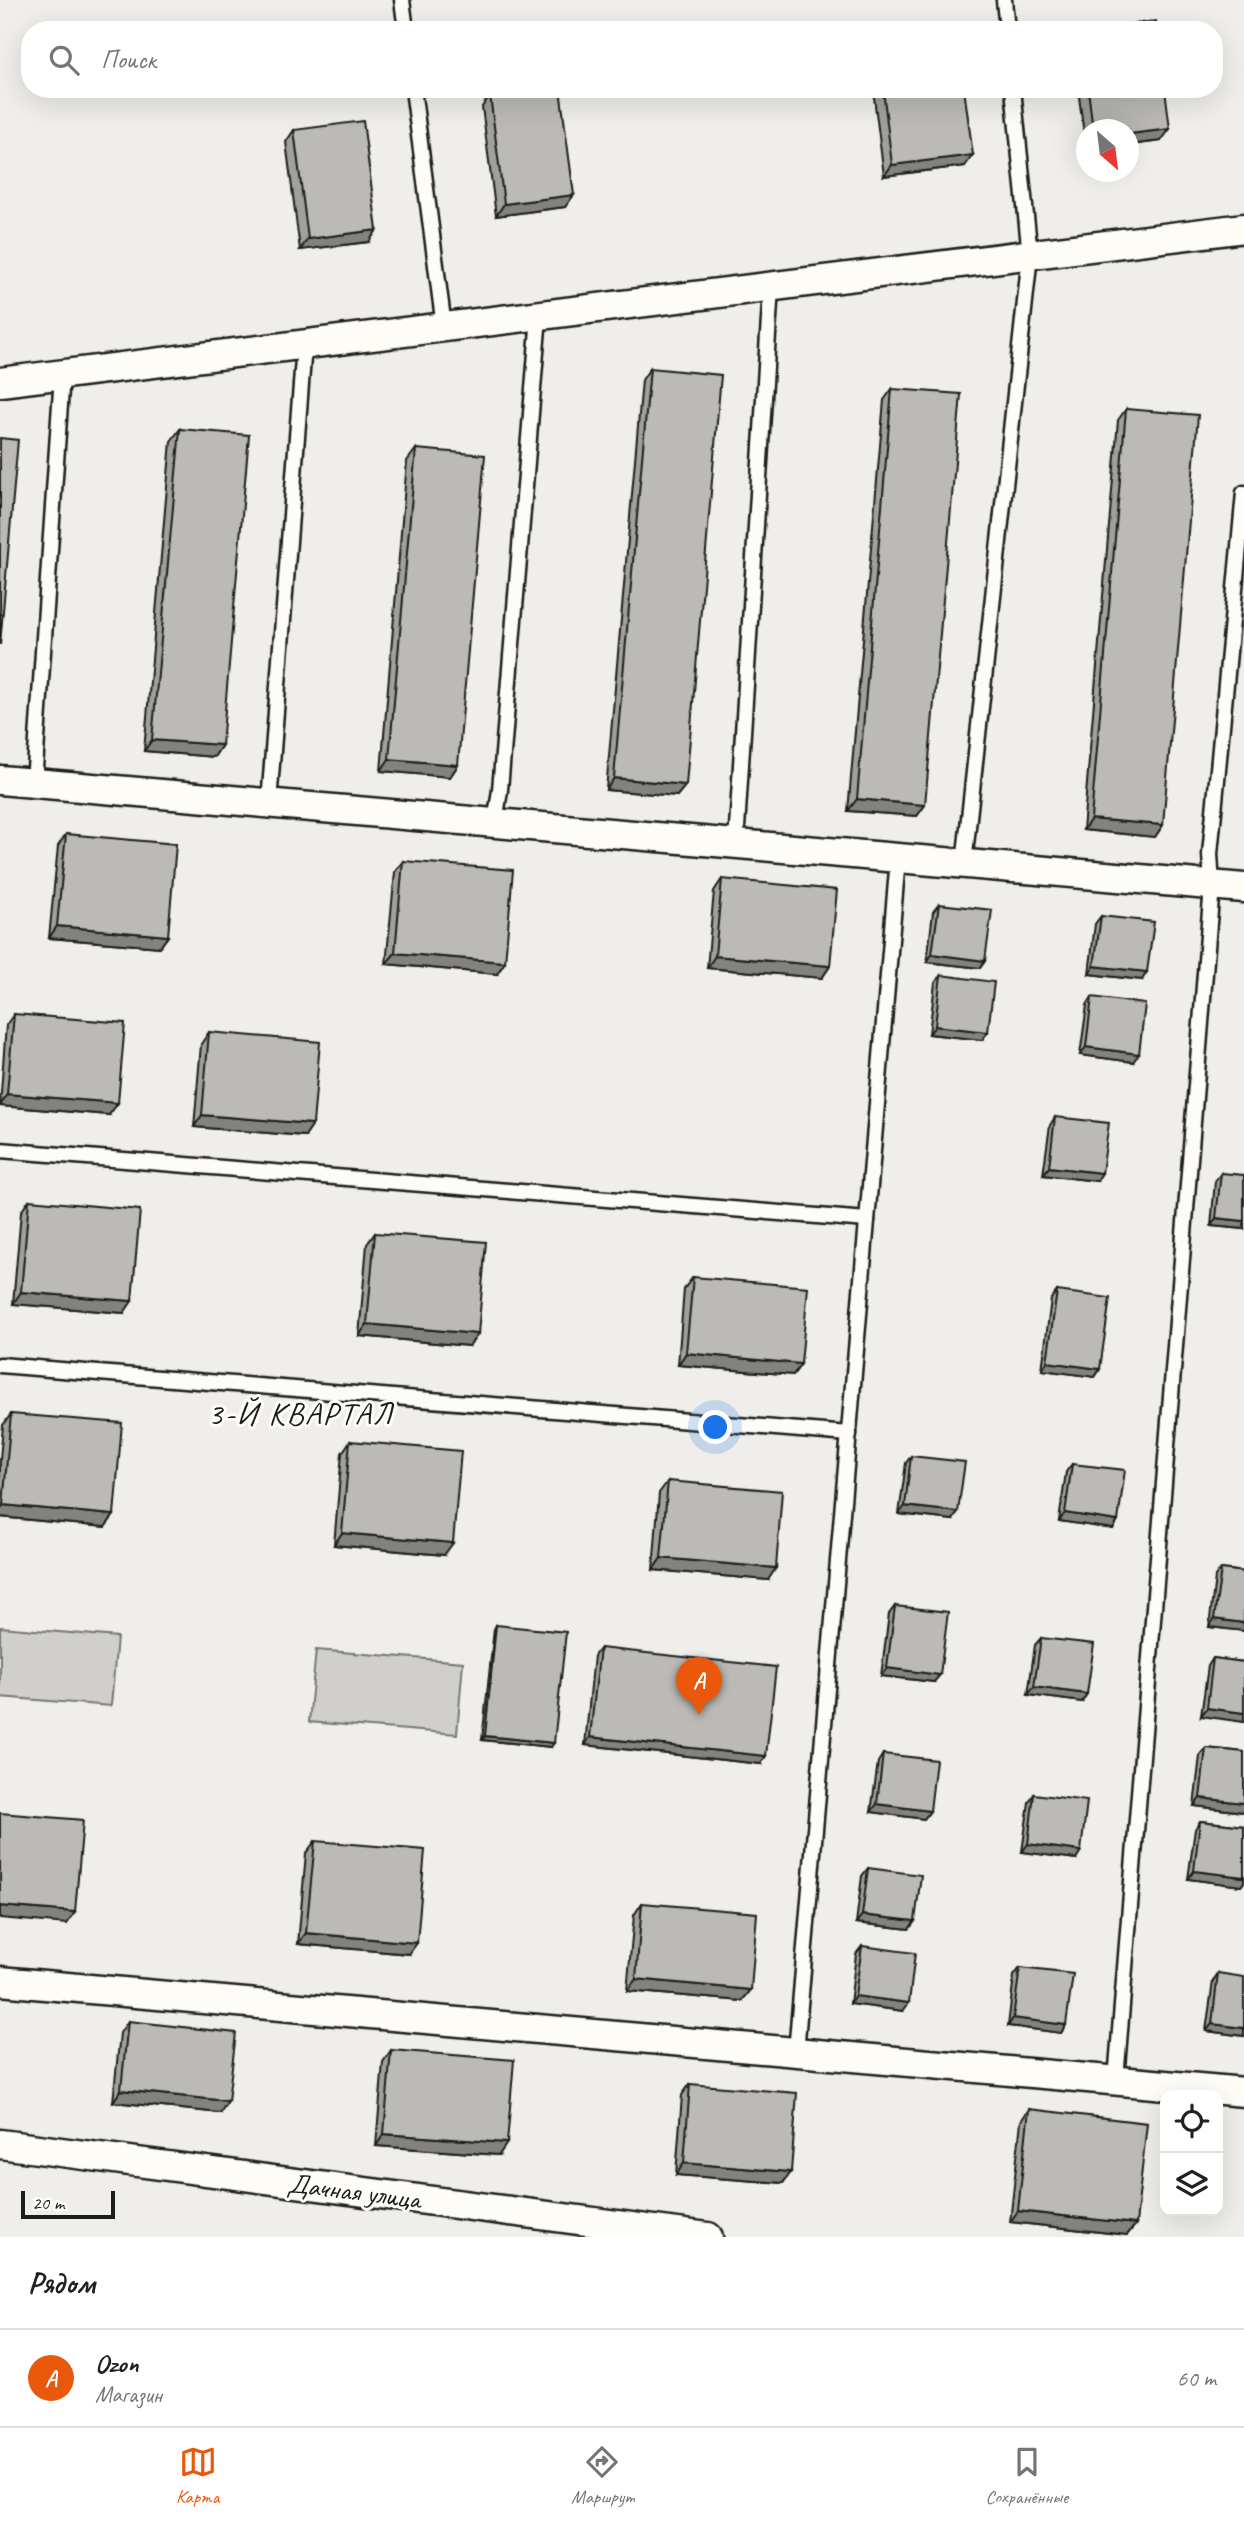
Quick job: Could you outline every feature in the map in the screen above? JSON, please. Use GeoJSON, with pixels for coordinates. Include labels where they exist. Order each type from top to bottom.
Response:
{"type":"FeatureCollection","features":[{"type":"Feature","properties":{"kind":"street"},"geometry":{"type":"LineString","coordinates":[[0,382],[1244,228]]}},
{"type":"Feature","properties":{"kind":"street"},"geometry":{"type":"LineString","coordinates":[[0,780],[1244,888]]}},
{"type":"Feature","properties":{"kind":"street"},"geometry":{"type":"LineString","coordinates":[[0,1981],[1244,2092]]}},
{"type":"Feature","properties":{"kind":"street","name":"Дачная улица"},"geometry":{"type":"LineString","coordinates":[[0,2144],[708,2237]]}},
{"type":"Feature","properties":{"kind":"lane"},"geometry":{"type":"LineString","coordinates":[[402,0],[405,21]]}},
{"type":"Feature","properties":{"kind":"lane"},"geometry":{"type":"LineString","coordinates":[[1004,0],[1006,21]]}},
{"type":"Feature","properties":{"kind":"lane"},"geometry":{"type":"LineString","coordinates":[[414,98],[444,327]]}},
{"type":"Feature","properties":{"kind":"lane"},"geometry":{"type":"LineString","coordinates":[[964,864],[1030,255],[1014,98]]}},
{"type":"Feature","properties":{"kind":"lane"},"geometry":{"type":"LineString","coordinates":[[736,844],[771,287]]}},
{"type":"Feature","properties":{"kind":"lane"},"geometry":{"type":"LineString","coordinates":[[495,823],[500,790],[539,316]]}},
{"type":"Feature","properties":{"kind":"lane"},"geometry":{"type":"LineString","coordinates":[[269,803],[304,345]]}},
{"type":"Feature","properties":{"kind":"lane"},"geometry":{"type":"LineString","coordinates":[[34,783],[62,375]]}},
{"type":"Feature","properties":{"kind":"lane"},"geometry":{"type":"LineString","coordinates":[[1116,2080],[1212,886],[1210,854],[1244,493]]}},
{"type":"Feature","properties":{"kind":"lane"},"geometry":{"type":"LineString","coordinates":[[796,2052],[898,858]]}},
{"type":"Feature","properties":{"kind":"lane"},"geometry":{"type":"LineString","coordinates":[[0,1150],[867,1220]]}},
{"type":"Feature","properties":{"kind":"lane"},"geometry":{"type":"LineString","coordinates":[[0,1365],[849,1434]]}},
{"type":"Feature","properties":{"kind":"shaded area"},"geometry":{"type":"Polygon","coordinates":[[[0,1627],[117,1637],[111,1706],[0,1697],[0,1627]]]}},
{"type":"Feature","properties":{"kind":"shaded area"},"geometry":{"type":"Polygon","coordinates":[[[316,1650],[463,1662],[457,1734],[309,1722],[316,1650]]]}},
{"type":"Feature","properties":{"kind":"building"},"geometry":{"type":"Polygon","coordinates":[[[490,98],[561,98],[574,195],[504,204],[490,98]]]}},
{"type":"Feature","properties":{"kind":"building"},"geometry":{"type":"Polygon","coordinates":[[[884,98],[965,98],[973,155],[892,165],[884,98]]]}},
{"type":"Feature","properties":{"kind":"building"},"geometry":{"type":"Polygon","coordinates":[[[1089,98],[1166,98],[1170,129],[1139,133],[1139,119],[1092,119],[1089,98]]]}},
{"type":"Feature","properties":{"kind":"building"},"geometry":{"type":"Polygon","coordinates":[[[363,121],[377,230],[308,239],[294,130],[363,121]]]}},
{"type":"Feature","properties":{"kind":"building"},"geometry":{"type":"Polygon","coordinates":[[[650,368],[721,375],[686,785],[614,778],[650,368]]]}},
{"type":"Feature","properties":{"kind":"building"},"geometry":{"type":"Polygon","coordinates":[[[892,389],[961,394],[925,805],[857,799],[892,389]]]}},
{"type":"Feature","properties":{"kind":"building"},"geometry":{"type":"Polygon","coordinates":[[[1126,409],[1198,415],[1163,825],[1091,819],[1126,409]]]}},
{"type":"Feature","properties":{"kind":"building"},"geometry":{"type":"Polygon","coordinates":[[[180,429],[249,435],[222,745],[152,740],[180,429]]]}},
{"type":"Feature","properties":{"kind":"building"},"geometry":{"type":"Polygon","coordinates":[[[0,438],[18,440],[0,645],[0,438]]]}},
{"type":"Feature","properties":{"kind":"building"},"geometry":{"type":"Polygon","coordinates":[[[416,449],[485,455],[458,765],[389,759],[416,449]]]}},
{"type":"Feature","properties":{"kind":"building"},"geometry":{"type":"Polygon","coordinates":[[[66,834],[176,844],[168,936],[57,926],[66,834]]]}},
{"type":"Feature","properties":{"kind":"building"},"geometry":{"type":"Polygon","coordinates":[[[403,861],[513,870],[505,962],[395,953],[403,861]]]}},
{"type":"Feature","properties":{"kind":"building"},"geometry":{"type":"Polygon","coordinates":[[[722,879],[837,890],[830,966],[715,956],[722,879]]]}},
{"type":"Feature","properties":{"kind":"building"},"geometry":{"type":"Polygon","coordinates":[[[939,904],[992,910],[985,961],[932,954],[939,904]]]}},
{"type":"Feature","properties":{"kind":"building"},"geometry":{"type":"Polygon","coordinates":[[[1101,916],[1154,922],[1147,972],[1094,966],[1101,916]]]}},
{"type":"Feature","properties":{"kind":"building"},"geometry":{"type":"Polygon","coordinates":[[[941,975],[994,982],[988,1032],[935,1026],[941,975]]]}},
{"type":"Feature","properties":{"kind":"building"},"geometry":{"type":"Polygon","coordinates":[[[1092,997],[1145,1004],[1139,1054],[1086,1047],[1092,997]]]}},
{"type":"Feature","properties":{"kind":"building"},"geometry":{"type":"Polygon","coordinates":[[[14,1014],[125,1023],[118,1103],[7,1094],[14,1014]]]}},
{"type":"Feature","properties":{"kind":"building"},"geometry":{"type":"Polygon","coordinates":[[[209,1032],[320,1042],[313,1124],[202,1115],[209,1032]]]}},
{"type":"Feature","properties":{"kind":"building"},"geometry":{"type":"Polygon","coordinates":[[[1055,1117],[1109,1123],[1102,1173],[1049,1167],[1055,1117]]]}},
{"type":"Feature","properties":{"kind":"building"},"geometry":{"type":"Polygon","coordinates":[[[1221,1173],[1244,1175],[1244,1221],[1216,1218],[1221,1173]]]}},
{"type":"Feature","properties":{"kind":"building"},"geometry":{"type":"Polygon","coordinates":[[[29,1200],[140,1210],[132,1301],[21,1292],[29,1200]]]}},
{"type":"Feature","properties":{"kind":"building"},"geometry":{"type":"Polygon","coordinates":[[[375,1233],[486,1242],[478,1334],[367,1324],[375,1233]]]}},
{"type":"Feature","properties":{"kind":"building"},"geometry":{"type":"Polygon","coordinates":[[[693,1277],[808,1287],[801,1364],[686,1353],[693,1277]]]}},
{"type":"Feature","properties":{"kind":"building"},"geometry":{"type":"Polygon","coordinates":[[[1057,1291],[1110,1298],[1100,1369],[1047,1362],[1057,1291]]]}},
{"type":"Feature","properties":{"kind":"building"},"geometry":{"type":"Polygon","coordinates":[[[11,1414],[122,1423],[114,1515],[3,1505],[11,1414]]]}},
{"type":"Feature","properties":{"kind":"building"},"geometry":{"type":"Polygon","coordinates":[[[350,1441],[461,1451],[453,1543],[342,1533],[350,1441]]]}},
{"type":"Feature","properties":{"kind":"building"},"geometry":{"type":"Polygon","coordinates":[[[911,1456],[965,1462],[958,1512],[905,1506],[911,1456]]]}},
{"type":"Feature","properties":{"kind":"building"},"geometry":{"type":"Polygon","coordinates":[[[1072,1464],[1125,1470],[1118,1521],[1065,1513],[1072,1464]]]}},
{"type":"Feature","properties":{"kind":"building"},"geometry":{"type":"Polygon","coordinates":[[[668,1481],[782,1491],[776,1568],[661,1558],[668,1481]]]}},
{"type":"Feature","properties":{"kind":"building"},"geometry":{"type":"Polygon","coordinates":[[[1221,1569],[1244,1572],[1244,1623],[1214,1619],[1221,1569]]]}},
{"type":"Feature","properties":{"kind":"building"},"geometry":{"type":"Polygon","coordinates":[[[895,1606],[948,1612],[940,1675],[887,1668],[895,1606]]]}},
{"type":"Feature","properties":{"kind":"building"},"geometry":{"type":"Polygon","coordinates":[[[496,1625],[566,1632],[554,1743],[485,1736],[496,1625]]]}},
{"type":"Feature","properties":{"kind":"building"},"geometry":{"type":"Polygon","coordinates":[[[1041,1638],[1094,1644],[1087,1694],[1034,1687],[1041,1638]]]}},
{"type":"Feature","properties":{"kind":"building"},"geometry":{"type":"Polygon","coordinates":[[[600,1648],[776,1667],[766,1756],[590,1737],[600,1648]]]}},
{"type":"Feature","properties":{"kind":"building"},"geometry":{"type":"Polygon","coordinates":[[[1213,1658],[1244,1662],[1244,1713],[1207,1708],[1213,1658]]]}},
{"type":"Feature","properties":{"kind":"building"},"geometry":{"type":"Polygon","coordinates":[[[1206,1748],[1244,1752],[1244,1803],[1200,1798],[1206,1748]]]}},
{"type":"Feature","properties":{"kind":"building"},"geometry":{"type":"Polygon","coordinates":[[[883,1754],[936,1760],[930,1811],[877,1804],[883,1754]]]}},
{"type":"Feature","properties":{"kind":"building"},"geometry":{"type":"Polygon","coordinates":[[[1034,1794],[1087,1801],[1081,1851],[1028,1844],[1034,1794]]]}},
{"type":"Feature","properties":{"kind":"building"},"geometry":{"type":"Polygon","coordinates":[[[0,1813],[83,1820],[75,1912],[0,1906],[0,1813]]]}},
{"type":"Feature","properties":{"kind":"building"},"geometry":{"type":"Polygon","coordinates":[[[1200,1821],[1244,1826],[1244,1877],[1194,1871],[1200,1821]]]}},
{"type":"Feature","properties":{"kind":"building"},"geometry":{"type":"Polygon","coordinates":[[[315,1841],[425,1850],[417,1943],[306,1933],[315,1841]]]}},
{"type":"Feature","properties":{"kind":"building"},"geometry":{"type":"Polygon","coordinates":[[[868,1868],[921,1875],[915,1921],[862,1915],[868,1868]]]}},
{"type":"Feature","properties":{"kind":"building"},"geometry":{"type":"Polygon","coordinates":[[[642,1903],[757,1913],[751,1990],[636,1979],[642,1903]]]}},
{"type":"Feature","properties":{"kind":"building"},"geometry":{"type":"Polygon","coordinates":[[[862,1946],[915,1953],[909,2003],[855,1996],[862,1946]]]}},
{"type":"Feature","properties":{"kind":"building"},"geometry":{"type":"Polygon","coordinates":[[[1020,1968],[1073,1974],[1066,2025],[1013,2018],[1020,1968]]]}},
{"type":"Feature","properties":{"kind":"building"},"geometry":{"type":"Polygon","coordinates":[[[1218,1973],[1244,1977],[1244,2028],[1212,2024],[1218,1973]]]}},
{"type":"Feature","properties":{"kind":"building"},"geometry":{"type":"Polygon","coordinates":[[[128,2021],[236,2033],[228,2101],[121,2090],[128,2021]]]}},
{"type":"Feature","properties":{"kind":"building"},"geometry":{"type":"Polygon","coordinates":[[[391,2050],[514,2060],[507,2143],[384,2134],[391,2050]]]}},
{"type":"Feature","properties":{"kind":"building"},"geometry":{"type":"Polygon","coordinates":[[[690,2084],[797,2093],[791,2172],[684,2163],[690,2084]]]}},
{"type":"Feature","properties":{"kind":"building"},"geometry":{"type":"Polygon","coordinates":[[[1029,2109],[1147,2123],[1136,2224],[1018,2211],[1029,2109]]]}},
{"type":"Feature","properties":{"kind":"place","name":"Ozon"},"geometry":{"type":"Point","coordinates":[699,1715]}},
{"type":"Feature","properties":{"kind":"district","name":"3-Й КВАРТАЛ"},"geometry":{"type":"Point","coordinates":[301,1413]}}]}
